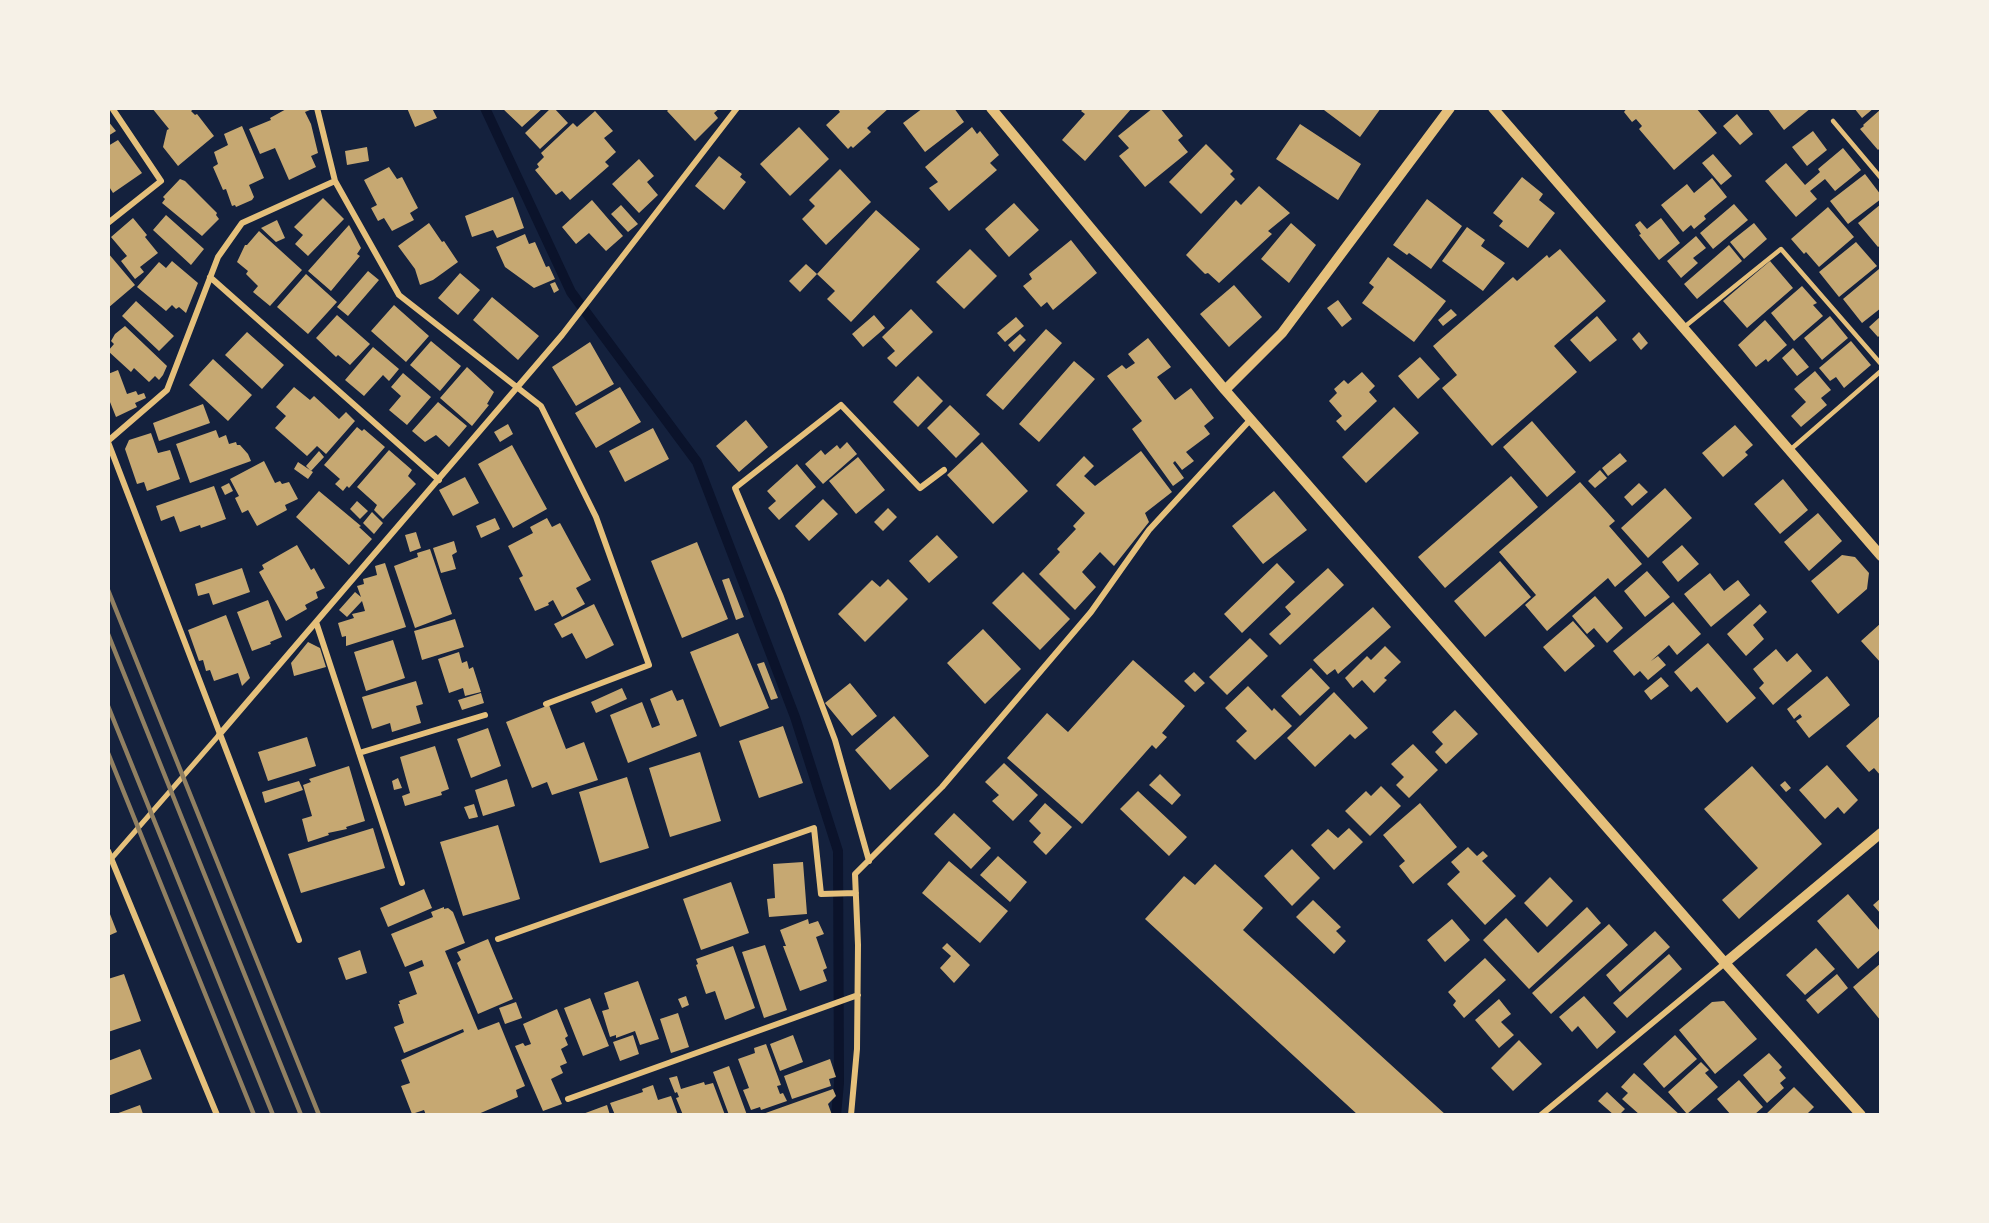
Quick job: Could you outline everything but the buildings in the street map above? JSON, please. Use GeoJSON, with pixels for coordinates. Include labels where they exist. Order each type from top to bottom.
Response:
{"type":"FeatureCollection","features":[{"type":"Feature","properties":{"kind":"street"},"geometry":{"type":"LineString","coordinates":[[108,223],[161,181],[112,108]]}},
{"type":"Feature","properties":{"kind":"street"},"geometry":{"type":"LineString","coordinates":[[317,108],[335,182],[399,295],[541,406],[596,517],[649,665],[546,704]]}},
{"type":"Feature","properties":{"kind":"street"},"geometry":{"type":"LineString","coordinates":[[110,859],[519,388],[737,108]]}},
{"type":"Feature","properties":{"kind":"street"},"geometry":{"type":"LineString","coordinates":[[992,108],[1225,390],[1725,963],[1861,1115]]}},
{"type":"Feature","properties":{"kind":"street"},"geometry":{"type":"LineString","coordinates":[[1225,390],[1282,333],[1450,108]]}},
{"type":"Feature","properties":{"kind":"street"},"geometry":{"type":"LineString","coordinates":[[1493,108],[1881,556]]}},
{"type":"Feature","properties":{"kind":"street"},"geometry":{"type":"LineString","coordinates":[[299,940],[108,441],[166,390],[218,257],[242,223],[335,182]]}},
{"type":"Feature","properties":{"kind":"street"},"geometry":{"type":"LineString","coordinates":[[210,277],[439,480]]}},
{"type":"Feature","properties":{"kind":"street"},"geometry":{"type":"LineString","coordinates":[[869,861],[835,740],[781,597],[735,488],[841,405],[920,488],[944,470]]}},
{"type":"Feature","properties":{"kind":"street"},"geometry":{"type":"LineString","coordinates":[[851,1115],[857,1049],[858,995],[855,874],[942,787],[1091,612],[1149,530],[1251,419]]}},
{"type":"Feature","properties":{"kind":"street"},"geometry":{"type":"LineString","coordinates":[[316,622],[402,883]]}},
{"type":"Feature","properties":{"kind":"street"},"geometry":{"type":"LineString","coordinates":[[359,753],[485,715]]}},
{"type":"Feature","properties":{"kind":"street"},"geometry":{"type":"LineString","coordinates":[[498,939],[814,828],[821,894],[856,893]]}},
{"type":"Feature","properties":{"kind":"street"},"geometry":{"type":"LineString","coordinates":[[1541,1115],[1881,832]]}},
{"type":"Feature","properties":{"kind":"street"},"geometry":{"type":"LineString","coordinates":[[108,850],[217,1115]]}},
{"type":"Feature","properties":{"kind":"street"},"geometry":{"type":"LineString","coordinates":[[568,1100],[858,995]]}},
{"type":"Feature","properties":{"kind":"lane"},"geometry":{"type":"LineString","coordinates":[[1833,121],[1881,178]]}},
{"type":"Feature","properties":{"kind":"lane"},"geometry":{"type":"LineString","coordinates":[[1683,328],[1781,249],[1881,364]]}},
{"type":"Feature","properties":{"kind":"lane"},"geometry":{"type":"LineString","coordinates":[[1790,450],[1881,370]]}},
{"type":"Feature","properties":{"kind":"waterway"},"geometry":{"type":"LineString","coordinates":[[485,108],[571,292],[697,462],[795,717],[838,851],[839,1083],[836,1115]]}},
{"type":"Feature","properties":{"kind":"railway"},"geometry":{"type":"LineString","coordinates":[[108,590],[319,1115]]}},
{"type":"Feature","properties":{"kind":"railway"},"geometry":{"type":"LineString","coordinates":[[108,634],[301,1115]]}},
{"type":"Feature","properties":{"kind":"railway"},"geometry":{"type":"LineString","coordinates":[[108,706],[273,1115]]}},
{"type":"Feature","properties":{"kind":"railway"},"geometry":{"type":"LineString","coordinates":[[108,753],[254,1115]]}}]}
